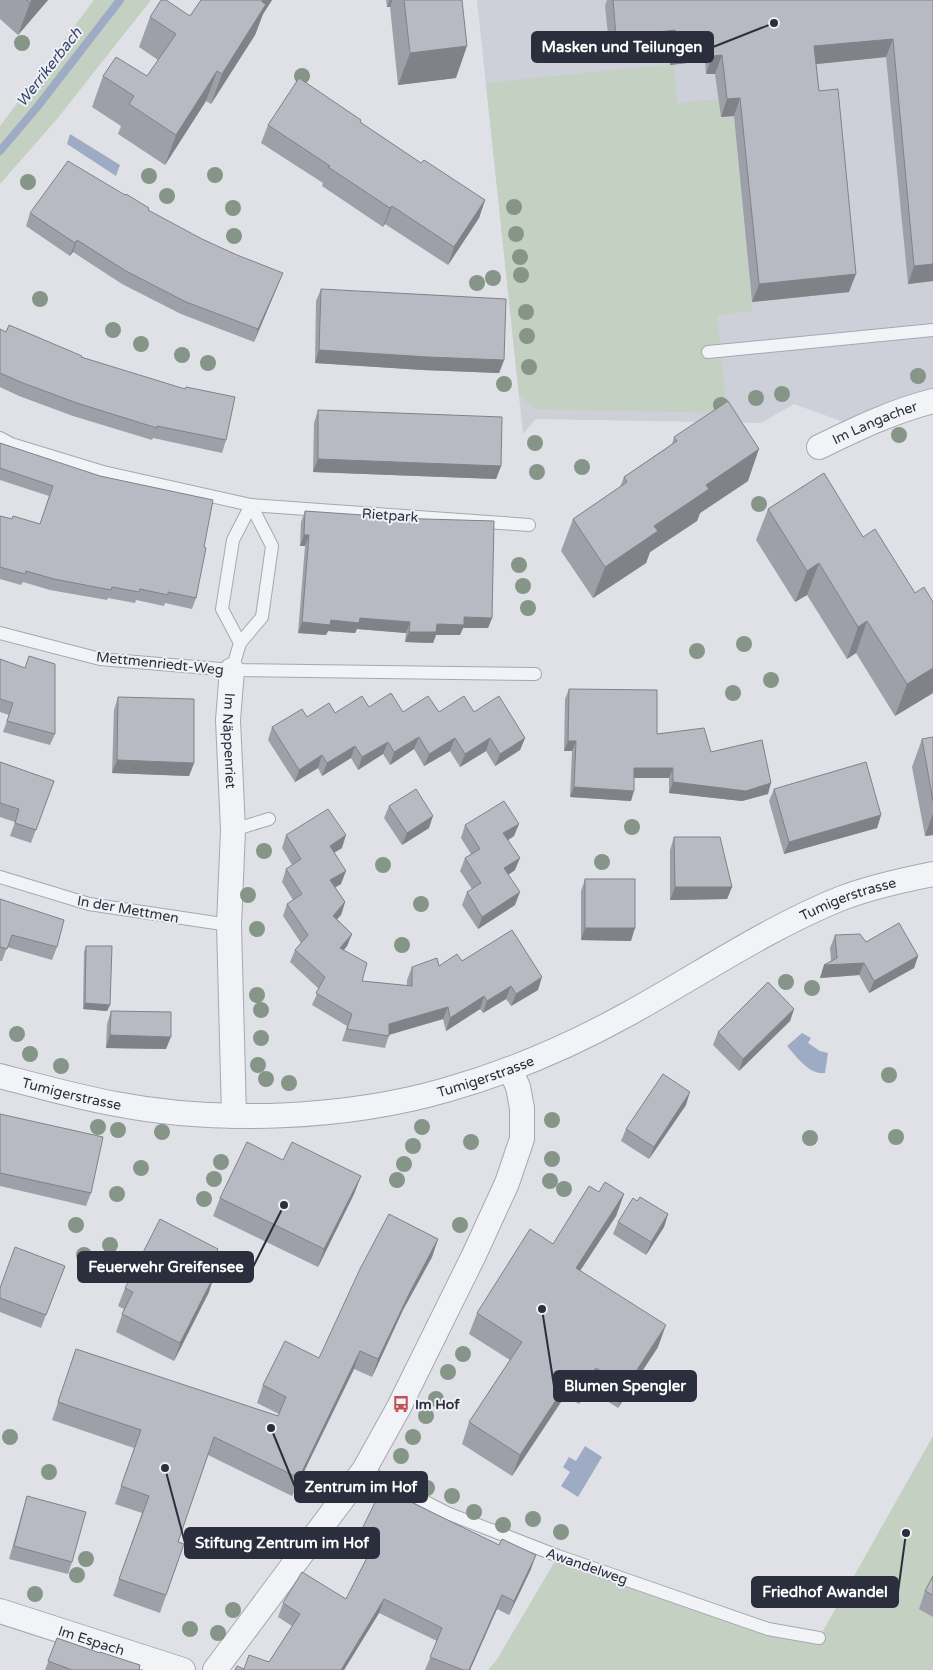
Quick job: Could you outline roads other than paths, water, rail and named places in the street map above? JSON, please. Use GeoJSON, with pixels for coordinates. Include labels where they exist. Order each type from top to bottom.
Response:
{"type":"FeatureCollection","features":[{"type":"Feature","properties":{"kind":"street","name":"Im Langacher"},"geometry":{"type":"LineString","coordinates":[[819,447],[861,426],[913,406],[933,401]]}},
{"type":"Feature","properties":{"kind":"street","name":"Im Näppenriet"},"geometry":{"type":"LineString","coordinates":[[232,670],[228,720],[233,830],[229,925],[234,1116]]}},
{"type":"Feature","properties":{"kind":"street","name":"Tumigerstrasse"},"geometry":{"type":"LineString","coordinates":[[0,1076],[116,1104],[195,1114],[234,1116],[282,1116],[326,1113],[444,1091],[556,1051],[794,920],[843,898],[909,878],[933,874]]}},
{"type":"Feature","properties":{"kind":"street"},"geometry":{"type":"LineString","coordinates":[[215,1670],[364,1470],[401,1404],[474,1256],[506,1183],[522,1139],[522,1108],[518,1088],[510,1069]]}},
{"type":"Feature","properties":{"kind":"street","name":"Im Espach"},"geometry":{"type":"LineString","coordinates":[[0,1611],[183,1670]]}},
{"type":"Feature","properties":{"kind":"lane"},"geometry":{"type":"LineString","coordinates":[[708,352],[933,330]]}},
{"type":"Feature","properties":{"kind":"lane","name":"Rietpark"},"geometry":{"type":"LineString","coordinates":[[0,438],[11,444],[103,472],[251,505],[529,524]]}},
{"type":"Feature","properties":{"kind":"lane"},"geometry":{"type":"LineString","coordinates":[[251,505],[272,546],[262,617],[240,643],[232,670],[535,674]]}},
{"type":"Feature","properties":{"kind":"lane"},"geometry":{"type":"LineString","coordinates":[[240,643],[222,609],[233,540],[251,505]]}},
{"type":"Feature","properties":{"kind":"lane","name":"Mettmenriedt-Weg"},"geometry":{"type":"LineString","coordinates":[[0,633],[100,659],[232,670]]}},
{"type":"Feature","properties":{"kind":"lane"},"geometry":{"type":"LineString","coordinates":[[233,830],[269,819]]}},
{"type":"Feature","properties":{"kind":"lane","name":"In der Mettmen"},"geometry":{"type":"LineString","coordinates":[[0,878],[89,904],[229,925]]}},
{"type":"Feature","properties":{"kind":"lane","name":"Awandelweg"},"geometry":{"type":"LineString","coordinates":[[364,1470],[447,1514],[558,1556],[768,1629],[819,1638]]}},
{"type":"Feature","properties":{"kind":"water"},"geometry":{"type":"Polygon","coordinates":[[[70,134],[120,165],[116,176],[67,144],[70,134]]]}},
{"type":"Feature","properties":{"kind":"water"},"geometry":{"type":"Polygon","coordinates":[[[802,1033],[811,1038],[808,1043],[820,1051],[828,1053],[825,1073],[819,1073],[809,1068],[787,1046],[802,1033]]]}},
{"type":"Feature","properties":{"kind":"water"},"geometry":{"type":"Polygon","coordinates":[[[585,1446],[602,1457],[578,1497],[561,1486],[570,1472],[563,1467],[569,1457],[576,1461],[585,1446]]]}},
{"type":"Feature","properties":{"kind":"waterway","name":"Werrikerbach"},"geometry":{"type":"LineString","coordinates":[[0,151],[38,106],[120,0]]}},
{"type":"Feature","properties":{"kind":"place","name":"Masken und Teilungen"},"geometry":{"type":"Point","coordinates":[774,23]}},
{"type":"Feature","properties":{"kind":"place","name":"Feuerwehr Greifensee"},"geometry":{"type":"Point","coordinates":[284,1205]}},
{"type":"Feature","properties":{"kind":"place","name":"Blumen Spengler"},"geometry":{"type":"Point","coordinates":[542,1309]}},
{"type":"Feature","properties":{"kind":"place","name":"Im Hof"},"geometry":{"type":"Point","coordinates":[401,1404]}},
{"type":"Feature","properties":{"kind":"place","name":"Zentrum im Hof"},"geometry":{"type":"Point","coordinates":[271,1428]}},
{"type":"Feature","properties":{"kind":"place","name":"Stiftung Zentrum im Hof"},"geometry":{"type":"Point","coordinates":[165,1468]}},
{"type":"Feature","properties":{"kind":"place","name":"Friedhof Awandel"},"geometry":{"type":"Point","coordinates":[906,1533]}}]}
